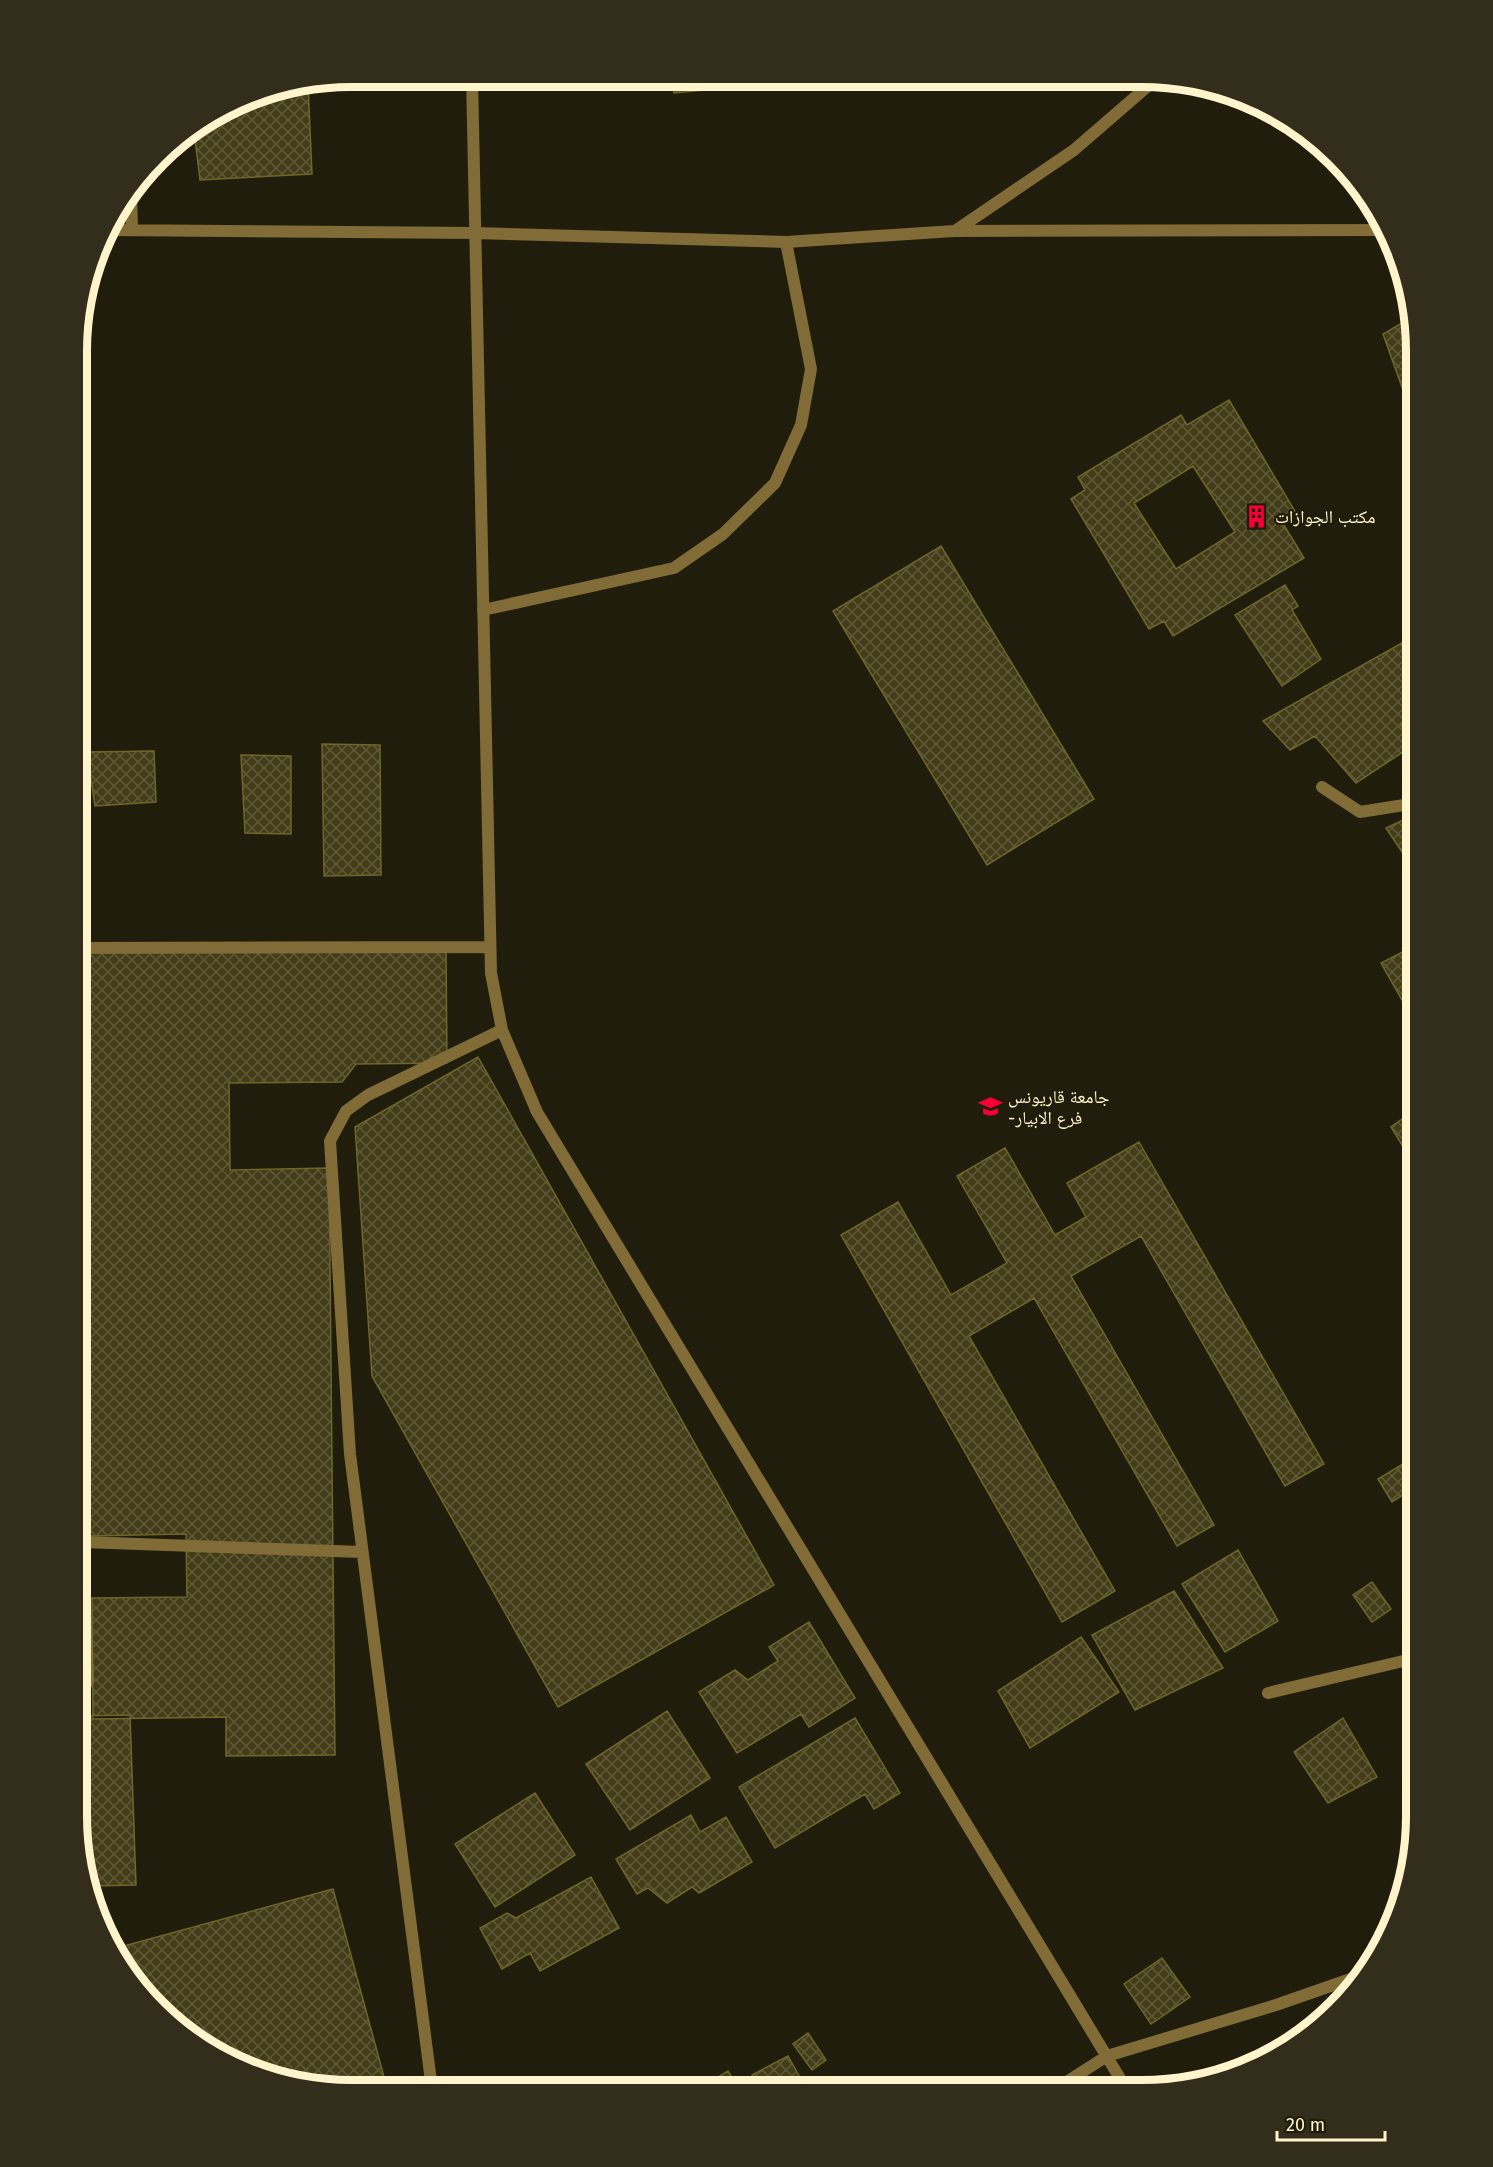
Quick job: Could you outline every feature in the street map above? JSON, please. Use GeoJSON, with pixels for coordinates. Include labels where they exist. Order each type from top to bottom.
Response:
{"type":"FeatureCollection","features":[{"type":"Feature","properties":{"kind":"street"},"geometry":{"type":"LineString","coordinates":[[472,87],[490,947],[491,974],[502,1030],[537,1112],[1121,2080]]}},
{"type":"Feature","properties":{"kind":"street"},"geometry":{"type":"LineString","coordinates":[[954,231],[1074,150],[1146,87]]}},
{"type":"Feature","properties":{"kind":"street"},"geometry":{"type":"LineString","coordinates":[[131,204],[132,230]]}},
{"type":"Feature","properties":{"kind":"street"},"geometry":{"type":"LineString","coordinates":[[116,230],[475,233],[786,242],[954,231],[1377,230]]}},
{"type":"Feature","properties":{"kind":"street"},"geometry":{"type":"LineString","coordinates":[[483,610],[674,568],[723,534],[775,483],[801,425],[811,369],[786,242]]}},
{"type":"Feature","properties":{"kind":"street"},"geometry":{"type":"LineString","coordinates":[[1322,787],[1360,812],[1406,804]]}},
{"type":"Feature","properties":{"kind":"street"},"geometry":{"type":"LineString","coordinates":[[87,948],[490,947]]}},
{"type":"Feature","properties":{"kind":"street"},"geometry":{"type":"LineString","coordinates":[[431,2080],[350,1454],[330,1141],[346,1111],[368,1095],[502,1030]]}},
{"type":"Feature","properties":{"kind":"street"},"geometry":{"type":"LineString","coordinates":[[87,1542],[363,1552]]}},
{"type":"Feature","properties":{"kind":"street"},"geometry":{"type":"LineString","coordinates":[[87,1652],[87,1682]]}},
{"type":"Feature","properties":{"kind":"street"},"geometry":{"type":"LineString","coordinates":[[1268,1693],[1406,1660]]}},
{"type":"Feature","properties":{"kind":"street"},"geometry":{"type":"LineString","coordinates":[[1070,2080],[1107,2056],[1276,2005],[1349,1980]]}},
{"type":"Feature","properties":{"kind":"building"},"geometry":{"type":"Polygon","coordinates":[[[674,87],[738,87],[674,93],[674,87]]]}},
{"type":"Feature","properties":{"kind":"building"},"geometry":{"type":"Polygon","coordinates":[[[308,90],[312,174],[200,180],[195,138],[219,122],[250,107],[308,90]]]}},
{"type":"Feature","properties":{"kind":"building"},"geometry":{"type":"Polygon","coordinates":[[[1404,322],[1406,398],[1383,334],[1404,322]]]}},
{"type":"Feature","properties":{"kind":"building","name":"مكتب الجوازات"},"geometry":{"type":"Polygon","coordinates":[[[1229,400],[1296,513],[1282,522],[1304,558],[1173,636],[1164,621],[1149,629],[1071,499],[1085,490],[1078,477],[1181,415],[1187,425],[1229,400]],[[1193,466],[1134,503],[1176,569],[1235,532],[1193,466]]]}},
{"type":"Feature","properties":{"kind":"building"},"geometry":{"type":"Polygon","coordinates":[[[941,546],[1094,799],[987,865],[833,611],[941,546]]]}},
{"type":"Feature","properties":{"kind":"building"},"geometry":{"type":"Polygon","coordinates":[[[1285,585],[1298,606],[1292,610],[1321,659],[1282,686],[1235,615],[1285,585]]]}},
{"type":"Feature","properties":{"kind":"building"},"geometry":{"type":"Polygon","coordinates":[[[1406,641],[1406,720],[1401,725],[1406,735],[1406,750],[1356,783],[1315,736],[1290,750],[1263,721],[1406,641]]]}},
{"type":"Feature","properties":{"kind":"building"},"geometry":{"type":"Polygon","coordinates":[[[322,744],[380,745],[381,875],[324,876],[322,744]]]}},
{"type":"Feature","properties":{"kind":"building"},"geometry":{"type":"Polygon","coordinates":[[[154,751],[156,802],[95,806],[87,752],[154,751]]]}},
{"type":"Feature","properties":{"kind":"building"},"geometry":{"type":"Polygon","coordinates":[[[241,755],[291,756],[291,834],[245,833],[241,755]]]}},
{"type":"Feature","properties":{"kind":"building"},"geometry":{"type":"Polygon","coordinates":[[[1406,819],[1406,858],[1386,828],[1406,819]]]}},
{"type":"Feature","properties":{"kind":"building"},"geometry":{"type":"Polygon","coordinates":[[[446,947],[447,1063],[356,1064],[342,1082],[229,1083],[230,1170],[329,1168],[335,1755],[226,1756],[226,1717],[93,1719],[92,1598],[187,1597],[186,1534],[89,1536],[87,952],[446,947]]]}},
{"type":"Feature","properties":{"kind":"building"},"geometry":{"type":"Polygon","coordinates":[[[1406,950],[1406,1007],[1381,963],[1406,950]]]}},
{"type":"Feature","properties":{"kind":"building"},"geometry":{"type":"Polygon","coordinates":[[[478,1057],[774,1585],[558,1707],[372,1376],[355,1127],[478,1057]]]}},
{"type":"Feature","properties":{"kind":"building"},"geometry":{"type":"Polygon","coordinates":[[[1406,1116],[1406,1152],[1391,1127],[1406,1116]]]}},
{"type":"Feature","properties":{"kind":"building"},"geometry":{"type":"Polygon","coordinates":[[[1139,1142],[1324,1464],[1285,1486],[1141,1236],[1071,1276],[1214,1525],[1177,1546],[1034,1298],[969,1336],[1115,1591],[1062,1622],[841,1235],[898,1202],[951,1295],[1007,1263],[957,1176],[1005,1148],[1055,1235],[1086,1217],[1067,1183],[1139,1142]]]}},
{"type":"Feature","properties":{"kind":"building"},"geometry":{"type":"Polygon","coordinates":[[[1406,1462],[1406,1493],[1392,1502],[1378,1479],[1406,1462]]]}},
{"type":"Feature","properties":{"kind":"building"},"geometry":{"type":"Polygon","coordinates":[[[1238,1550],[1278,1621],[1225,1652],[1182,1584],[1238,1550]]]}},
{"type":"Feature","properties":{"kind":"building"},"geometry":{"type":"Polygon","coordinates":[[[1372,1582],[1391,1609],[1372,1622],[1353,1595],[1372,1582]]]}},
{"type":"Feature","properties":{"kind":"building"},"geometry":{"type":"Polygon","coordinates":[[[1174,1591],[1223,1668],[1135,1710],[1092,1635],[1174,1591]]]}},
{"type":"Feature","properties":{"kind":"building"},"geometry":{"type":"Polygon","coordinates":[[[809,1622],[855,1698],[809,1727],[801,1714],[737,1753],[699,1692],[735,1670],[748,1680],[778,1661],[769,1647],[809,1622]]]}},
{"type":"Feature","properties":{"kind":"building"},"geometry":{"type":"Polygon","coordinates":[[[1081,1637],[1119,1692],[1030,1748],[998,1691],[1081,1637]]]}},
{"type":"Feature","properties":{"kind":"building"},"geometry":{"type":"Polygon","coordinates":[[[667,1711],[710,1778],[630,1830],[586,1764],[667,1711]]]}},
{"type":"Feature","properties":{"kind":"building"},"geometry":{"type":"Polygon","coordinates":[[[130,1715],[136,1885],[97,1886],[96,1884],[89,1851],[87,1816],[87,1716],[130,1715]]]}},
{"type":"Feature","properties":{"kind":"building"},"geometry":{"type":"Polygon","coordinates":[[[855,1718],[900,1793],[874,1809],[865,1794],[775,1848],[739,1787],[855,1718]]]}},
{"type":"Feature","properties":{"kind":"building"},"geometry":{"type":"Polygon","coordinates":[[[1343,1718],[1377,1777],[1328,1803],[1294,1752],[1343,1718]]]}},
{"type":"Feature","properties":{"kind":"building"},"geometry":{"type":"Polygon","coordinates":[[[535,1793],[575,1855],[495,1907],[455,1844],[535,1793]]]}},
{"type":"Feature","properties":{"kind":"building"},"geometry":{"type":"Polygon","coordinates":[[[691,1815],[700,1832],[726,1817],[752,1862],[699,1893],[692,1887],[667,1903],[648,1888],[637,1894],[616,1859],[691,1815]]]}},
{"type":"Feature","properties":{"kind":"building"},"geometry":{"type":"Polygon","coordinates":[[[591,1877],[619,1928],[540,1971],[530,1953],[502,1969],[480,1928],[507,1913],[516,1918],[591,1877]]]}},
{"type":"Feature","properties":{"kind":"building"},"geometry":{"type":"Polygon","coordinates":[[[333,1889],[385,2080],[316,2078],[299,2075],[266,2066],[234,2053],[204,2036],[164,2003],[131,1963],[121,1947],[333,1889]]]}},
{"type":"Feature","properties":{"kind":"building"},"geometry":{"type":"Polygon","coordinates":[[[1162,1958],[1190,1997],[1151,2024],[1124,1984],[1162,1958]]]}},
{"type":"Feature","properties":{"kind":"building"},"geometry":{"type":"Polygon","coordinates":[[[808,2033],[826,2060],[812,2070],[793,2044],[808,2033]]]}},
{"type":"Feature","properties":{"kind":"building"},"geometry":{"type":"Polygon","coordinates":[[[788,2056],[801,2080],[755,2080],[752,2075],[788,2056]]]}},
{"type":"Feature","properties":{"kind":"building"},"geometry":{"type":"Polygon","coordinates":[[[728,2071],[734,2080],[713,2080],[728,2071]]]}},
{"type":"Feature","properties":{"kind":"place","name":"مكتب الجوازات"},"geometry":{"type":"Point","coordinates":[1257,517]}},
{"type":"Feature","properties":{"kind":"place","name":"جامعة قاريونس -فرع الابيار"},"geometry":{"type":"Point","coordinates":[990,1107]}}]}
